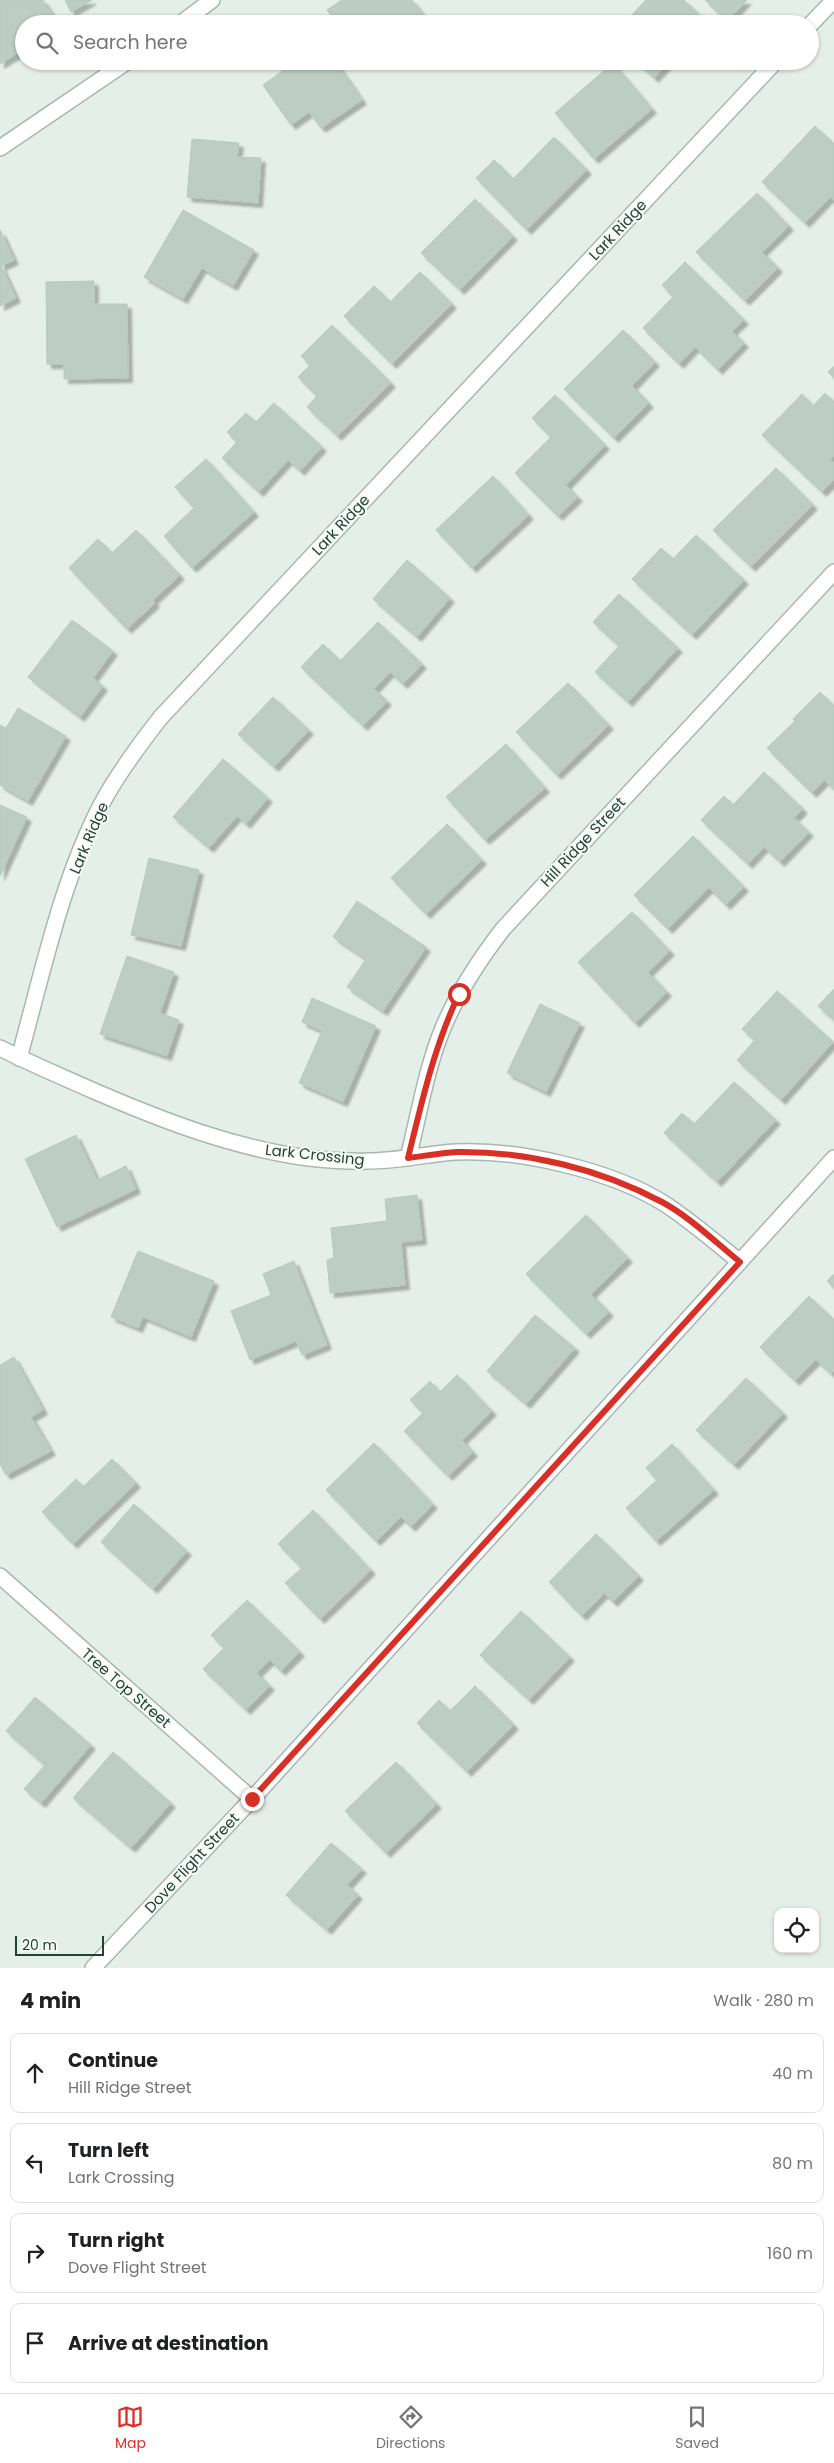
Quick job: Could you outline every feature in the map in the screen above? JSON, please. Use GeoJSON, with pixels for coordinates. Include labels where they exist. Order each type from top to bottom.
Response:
{"type":"FeatureCollection","features":[{"type":"Feature","properties":{"kind":"street"},"geometry":{"type":"LineString","coordinates":[[192,15],[212,0]]}},
{"type":"Feature","properties":{"kind":"street"},"geometry":{"type":"LineString","coordinates":[[819,16],[834,0]]}},
{"type":"Feature","properties":{"kind":"street"},"geometry":{"type":"LineString","coordinates":[[0,148],[115,70]]}},
{"type":"Feature","properties":{"kind":"street","name":"Lark Ridge"},"geometry":{"type":"LineString","coordinates":[[19,1058],[79,853],[106,797],[129,759],[156,724],[768,70]]}},
{"type":"Feature","properties":{"kind":"street","name":"Hill Ridge Street"},"geometry":{"type":"LineString","coordinates":[[408,1158],[431,1065],[443,1028],[459,994],[480,960],[503,929],[834,572]]}},
{"type":"Feature","properties":{"kind":"street","name":"Lark Crossing"},"geometry":{"type":"LineString","coordinates":[[0,1048],[19,1058],[195,1132],[251,1148],[309,1158],[368,1161],[456,1152],[499,1154],[542,1159],[584,1170],[624,1184],[663,1203],[740,1262]]}},
{"type":"Feature","properties":{"kind":"street","name":"Dove Flight Street"},"geometry":{"type":"LineString","coordinates":[[93,1968],[252,1799],[834,1158]]}},
{"type":"Feature","properties":{"kind":"street","name":"Tree Top Street"},"geometry":{"type":"LineString","coordinates":[[0,1576],[252,1799]]}},
{"type":"Feature","properties":{"kind":"building"},"geometry":{"type":"Polygon","coordinates":[[[0,0],[43,0],[52,15],[15,15],[15,55],[0,64],[0,0]]]}},
{"type":"Feature","properties":{"kind":"building"},"geometry":{"type":"Polygon","coordinates":[[[65,0],[92,0],[71,12],[65,0]]]}},
{"type":"Feature","properties":{"kind":"building"},"geometry":{"type":"Polygon","coordinates":[[[342,0],[412,0],[423,15],[331,15],[327,10],[342,0]]]}},
{"type":"Feature","properties":{"kind":"building"},"geometry":{"type":"Polygon","coordinates":[[[646,0],[684,0],[700,15],[632,15],[646,0]]]}},
{"type":"Feature","properties":{"kind":"building"},"geometry":{"type":"Polygon","coordinates":[[[705,0],[747,0],[733,15],[721,15],[705,0]]]}},
{"type":"Feature","properties":{"kind":"building"},"geometry":{"type":"Polygon","coordinates":[[[284,70],[341,70],[362,100],[321,128],[309,112],[291,125],[263,85],[284,70]]]}},
{"type":"Feature","properties":{"kind":"building"},"geometry":{"type":"Polygon","coordinates":[[[605,70],[619,70],[652,109],[594,159],[555,113],[605,70]]]}},
{"type":"Feature","properties":{"kind":"building"},"geometry":{"type":"Polygon","coordinates":[[[646,70],[662,70],[654,78],[646,70]]]}},
{"type":"Feature","properties":{"kind":"building"},"geometry":{"type":"Polygon","coordinates":[[[815,126],[834,144],[834,201],[830,197],[805,223],[762,182],[815,126]]]}},
{"type":"Feature","properties":{"kind":"building"},"geometry":{"type":"Polygon","coordinates":[[[554,137],[587,170],[527,230],[476,178],[494,160],[513,179],[554,137]]]}},
{"type":"Feature","properties":{"kind":"building"},"geometry":{"type":"Polygon","coordinates":[[[192,139],[239,143],[237,157],[261,158],[258,203],[187,197],[192,139]]]}},
{"type":"Feature","properties":{"kind":"building"},"geometry":{"type":"Polygon","coordinates":[[[757,193],[789,226],[762,252],[778,268],[745,301],[696,252],[757,193]]]}},
{"type":"Feature","properties":{"kind":"building"},"geometry":{"type":"Polygon","coordinates":[[[475,199],[513,236],[460,290],[421,253],[475,199]]]}},
{"type":"Feature","properties":{"kind":"building"},"geometry":{"type":"Polygon","coordinates":[[[183,210],[254,250],[233,286],[202,268],[183,299],[144,277],[183,210]]]}},
{"type":"Feature","properties":{"kind":"building"},"geometry":{"type":"Polygon","coordinates":[[[0,230],[14,260],[1,266],[16,298],[0,306],[0,230]]]}},
{"type":"Feature","properties":{"kind":"building"},"geometry":{"type":"Polygon","coordinates":[[[685,262],[744,320],[732,331],[744,343],[718,370],[695,347],[679,364],[643,328],[673,297],[662,285],[685,262]]]}},
{"type":"Feature","properties":{"kind":"building"},"geometry":{"type":"Polygon","coordinates":[[[420,272],[452,304],[392,364],[344,316],[374,286],[390,302],[420,272]]]}},
{"type":"Feature","properties":{"kind":"building"},"geometry":{"type":"Polygon","coordinates":[[[94,281],[94,304],[127,304],[128,378],[64,379],[64,364],[47,364],[46,282],[94,281]]]}},
{"type":"Feature","properties":{"kind":"building"},"geometry":{"type":"Polygon","coordinates":[[[332,325],[391,383],[337,436],[307,407],[317,396],[298,377],[310,365],[301,356],[332,325]]]}},
{"type":"Feature","properties":{"kind":"building"},"geometry":{"type":"Polygon","coordinates":[[[623,330],[655,362],[632,386],[649,403],[614,438],[564,389],[623,330]]]}},
{"type":"Feature","properties":{"kind":"building"},"geometry":{"type":"Polygon","coordinates":[[[834,366],[834,378],[828,372],[834,366]]]}},
{"type":"Feature","properties":{"kind":"building"},"geometry":{"type":"Polygon","coordinates":[[[825,393],[834,402],[834,456],[830,460],[834,463],[834,480],[822,492],[762,435],[802,394],[813,406],[825,393]]]}},
{"type":"Feature","properties":{"kind":"building"},"geometry":{"type":"Polygon","coordinates":[[[555,395],[605,445],[566,485],[578,497],[558,516],[515,473],[551,437],[532,418],[555,395]]]}},
{"type":"Feature","properties":{"kind":"building"},"geometry":{"type":"Polygon","coordinates":[[[274,403],[322,447],[300,471],[288,460],[259,492],[222,458],[237,442],[227,432],[246,413],[256,422],[274,403]]]}},
{"type":"Feature","properties":{"kind":"building"},"geometry":{"type":"Polygon","coordinates":[[[206,459],[254,512],[192,568],[164,536],[194,508],[175,487],[206,459]]]}},
{"type":"Feature","properties":{"kind":"building"},"geometry":{"type":"Polygon","coordinates":[[[776,468],[813,505],[751,567],[713,530],[776,468]]]}},
{"type":"Feature","properties":{"kind":"building"},"geometry":{"type":"Polygon","coordinates":[[[493,476],[529,515],[472,568],[436,530],[493,476]]]}},
{"type":"Feature","properties":{"kind":"building"},"geometry":{"type":"Polygon","coordinates":[[[136,530],[180,575],[153,600],[155,603],[127,629],[69,568],[98,539],[112,553],[136,530]]]}},
{"type":"Feature","properties":{"kind":"building"},"geometry":{"type":"Polygon","coordinates":[[[696,535],[744,580],[692,635],[632,579],[661,548],[673,559],[696,535]]]}},
{"type":"Feature","properties":{"kind":"building"},"geometry":{"type":"Polygon","coordinates":[[[407,560],[450,598],[417,637],[373,599],[407,560]]]}},
{"type":"Feature","properties":{"kind":"building"},"geometry":{"type":"Polygon","coordinates":[[[619,594],[678,648],[628,702],[595,672],[619,646],[593,622],[619,594]]]}},
{"type":"Feature","properties":{"kind":"building"},"geometry":{"type":"Polygon","coordinates":[[[72,620],[113,651],[93,678],[103,686],[80,717],[28,677],[72,620]]]}},
{"type":"Feature","properties":{"kind":"building"},"geometry":{"type":"Polygon","coordinates":[[[378,622],[422,664],[403,684],[390,672],[374,689],[387,701],[363,726],[301,667],[323,644],[340,661],[378,622]]]}},
{"type":"Feature","properties":{"kind":"building"},"geometry":{"type":"Polygon","coordinates":[[[568,683],[609,725],[557,775],[516,732],[568,683]]]}},
{"type":"Feature","properties":{"kind":"building"},"geometry":{"type":"Polygon","coordinates":[[[820,692],[834,706],[834,790],[825,780],[812,793],[767,748],[795,721],[793,719],[820,692]]]}},
{"type":"Feature","properties":{"kind":"building"},"geometry":{"type":"Polygon","coordinates":[[[273,697],[309,730],[274,767],[238,734],[273,697]]]}},
{"type":"Feature","properties":{"kind":"building"},"geometry":{"type":"Polygon","coordinates":[[[18,708],[66,736],[28,801],[0,785],[0,725],[6,728],[18,708]]]}},
{"type":"Feature","properties":{"kind":"building"},"geometry":{"type":"Polygon","coordinates":[[[506,744],[545,788],[485,840],[446,797],[506,744]]]}},
{"type":"Feature","properties":{"kind":"building"},"geometry":{"type":"Polygon","coordinates":[[[223,759],[268,798],[246,824],[237,816],[209,848],[173,817],[223,759]]]}},
{"type":"Feature","properties":{"kind":"building"},"geometry":{"type":"Polygon","coordinates":[[[764,772],[803,809],[794,818],[809,832],[780,862],[764,847],[748,864],[701,820],[724,796],[733,805],[764,772]]]}},
{"type":"Feature","properties":{"kind":"building"},"geometry":{"type":"Polygon","coordinates":[[[0,805],[27,817],[0,876],[0,805]]]}},
{"type":"Feature","properties":{"kind":"building"},"geometry":{"type":"Polygon","coordinates":[[[447,824],[482,860],[426,914],[391,878],[447,824]]]}},
{"type":"Feature","properties":{"kind":"building"},"geometry":{"type":"Polygon","coordinates":[[[693,836],[744,887],[726,905],[709,888],[668,929],[634,895],[693,836]]]}},
{"type":"Feature","properties":{"kind":"building"},"geometry":{"type":"Polygon","coordinates":[[[149,858],[199,870],[181,946],[131,935],[149,858]]]}},
{"type":"Feature","properties":{"kind":"building"},"geometry":{"type":"Polygon","coordinates":[[[357,901],[426,947],[383,1011],[347,987],[366,959],[333,937],[357,901]]]}},
{"type":"Feature","properties":{"kind":"building"},"geometry":{"type":"Polygon","coordinates":[[[632,912],[670,951],[648,972],[667,992],[635,1023],[578,962],[632,912]]]}},
{"type":"Feature","properties":{"kind":"building"},"geometry":{"type":"Polygon","coordinates":[[[127,956],[174,972],[160,1013],[179,1020],[167,1056],[100,1034],[127,956]]]}},
{"type":"Feature","properties":{"kind":"building"},"geometry":{"type":"Polygon","coordinates":[[[834,989],[834,1020],[818,1006],[834,989]]]}},
{"type":"Feature","properties":{"kind":"building"},"geometry":{"type":"Polygon","coordinates":[[[777,991],[833,1042],[781,1100],[737,1060],[755,1040],[742,1029],[777,991]]]}},
{"type":"Feature","properties":{"kind":"building"},"geometry":{"type":"Polygon","coordinates":[[[312,998],[376,1026],[343,1102],[299,1083],[322,1031],[302,1022],[312,998]]]}},
{"type":"Feature","properties":{"kind":"building"},"geometry":{"type":"Polygon","coordinates":[[[540,1004],[580,1023],[546,1092],[507,1073],[540,1004]]]}},
{"type":"Feature","properties":{"kind":"building"},"geometry":{"type":"Polygon","coordinates":[[[734,1082],[776,1120],[717,1182],[664,1133],[682,1113],[694,1124],[734,1082]]]}},
{"type":"Feature","properties":{"kind":"building"},"geometry":{"type":"Polygon","coordinates":[[[76,1135],[97,1180],[126,1166],[136,1189],[57,1227],[25,1159],[76,1135]]]}},
{"type":"Feature","properties":{"kind":"building"},"geometry":{"type":"Polygon","coordinates":[[[417,1195],[422,1240],[401,1242],[405,1285],[330,1293],[327,1260],[334,1258],[331,1228],[387,1221],[385,1199],[417,1195]]]}},
{"type":"Feature","properties":{"kind":"building"},"geometry":{"type":"Polygon","coordinates":[[[586,1215],[628,1258],[591,1294],[609,1312],[586,1334],[526,1274],[586,1215]]]}},
{"type":"Feature","properties":{"kind":"building"},"geometry":{"type":"Polygon","coordinates":[[[138,1251],[214,1281],[191,1337],[143,1317],[138,1328],[111,1317],[138,1251]]]}},
{"type":"Feature","properties":{"kind":"building"},"geometry":{"type":"Polygon","coordinates":[[[294,1261],[327,1345],[302,1355],[296,1341],[250,1360],[231,1311],[271,1295],[263,1274],[294,1261]]]}},
{"type":"Feature","properties":{"kind":"building"},"geometry":{"type":"Polygon","coordinates":[[[834,1274],[834,1288],[827,1281],[834,1274]]]}},
{"type":"Feature","properties":{"kind":"building"},"geometry":{"type":"Polygon","coordinates":[[[809,1296],[834,1320],[834,1371],[831,1374],[816,1360],[795,1381],[760,1347],[809,1296]]]}},
{"type":"Feature","properties":{"kind":"building"},"geometry":{"type":"Polygon","coordinates":[[[535,1315],[575,1348],[526,1404],[487,1371],[535,1315]]]}},
{"type":"Feature","properties":{"kind":"building"},"geometry":{"type":"Polygon","coordinates":[[[14,1357],[43,1410],[31,1417],[51,1451],[6,1475],[0,1464],[0,1365],[14,1357]]]}},
{"type":"Feature","properties":{"kind":"building"},"geometry":{"type":"Polygon","coordinates":[[[457,1375],[492,1411],[462,1440],[473,1452],[448,1476],[404,1431],[423,1413],[410,1400],[430,1381],[440,1392],[457,1375]]]}},
{"type":"Feature","properties":{"kind":"building"},"geometry":{"type":"Polygon","coordinates":[[[746,1378],[783,1413],[734,1465],[696,1430],[746,1378]]]}},
{"type":"Feature","properties":{"kind":"building"},"geometry":{"type":"Polygon","coordinates":[[[374,1443],[433,1504],[411,1527],[401,1517],[376,1541],[326,1490],[374,1443]]]}},
{"type":"Feature","properties":{"kind":"building"},"geometry":{"type":"Polygon","coordinates":[[[672,1444],[714,1490],[656,1541],[626,1508],[657,1480],[646,1468],[672,1444]]]}},
{"type":"Feature","properties":{"kind":"building"},"geometry":{"type":"Polygon","coordinates":[[[112,1459],[136,1483],[73,1544],[42,1512],[76,1479],[83,1487],[112,1459]]]}},
{"type":"Feature","properties":{"kind":"building"},"geometry":{"type":"Polygon","coordinates":[[[134,1504],[187,1551],[153,1589],[101,1542],[134,1504]]]}},
{"type":"Feature","properties":{"kind":"building"},"geometry":{"type":"Polygon","coordinates":[[[313,1510],[371,1570],[320,1619],[285,1583],[302,1568],[278,1544],[313,1510]]]}},
{"type":"Feature","properties":{"kind":"building"},"geometry":{"type":"Polygon","coordinates":[[[596,1534],[639,1576],[613,1602],[604,1593],[582,1616],[549,1582],[596,1534]]]}},
{"type":"Feature","properties":{"kind":"building"},"geometry":{"type":"Polygon","coordinates":[[[247,1600],[300,1652],[281,1671],[270,1660],[257,1673],[270,1686],[246,1710],[203,1669],[224,1648],[211,1635],[247,1600]]]}},
{"type":"Feature","properties":{"kind":"building"},"geometry":{"type":"Polygon","coordinates":[[[521,1611],[570,1657],[529,1700],[480,1655],[521,1611]]]}},
{"type":"Feature","properties":{"kind":"building"},"geometry":{"type":"Polygon","coordinates":[[[475,1686],[514,1725],[467,1772],[417,1723],[439,1700],[450,1711],[475,1686]]]}},
{"type":"Feature","properties":{"kind":"building"},"geometry":{"type":"Polygon","coordinates":[[[35,1697],[91,1745],[41,1803],[24,1789],[45,1765],[6,1731],[35,1697]]]}},
{"type":"Feature","properties":{"kind":"building"},"geometry":{"type":"Polygon","coordinates":[[[113,1752],[171,1803],[131,1848],[73,1798],[113,1752]]]}},
{"type":"Feature","properties":{"kind":"building"},"geometry":{"type":"Polygon","coordinates":[[[396,1762],[437,1804],[386,1853],[345,1811],[396,1762]]]}},
{"type":"Feature","properties":{"kind":"building"},"geometry":{"type":"Polygon","coordinates":[[[331,1843],[362,1869],[347,1885],[358,1895],[327,1930],[286,1895],[331,1843]]]}},
{"type":"Feature","properties":{"kind":"route"},"geometry":{"type":"LineString","coordinates":[[252,1799],[740,1262],[663,1203],[624,1184],[584,1170],[542,1159],[499,1154],[456,1152],[408,1158],[431,1065],[443,1028],[459,994]]}}]}
